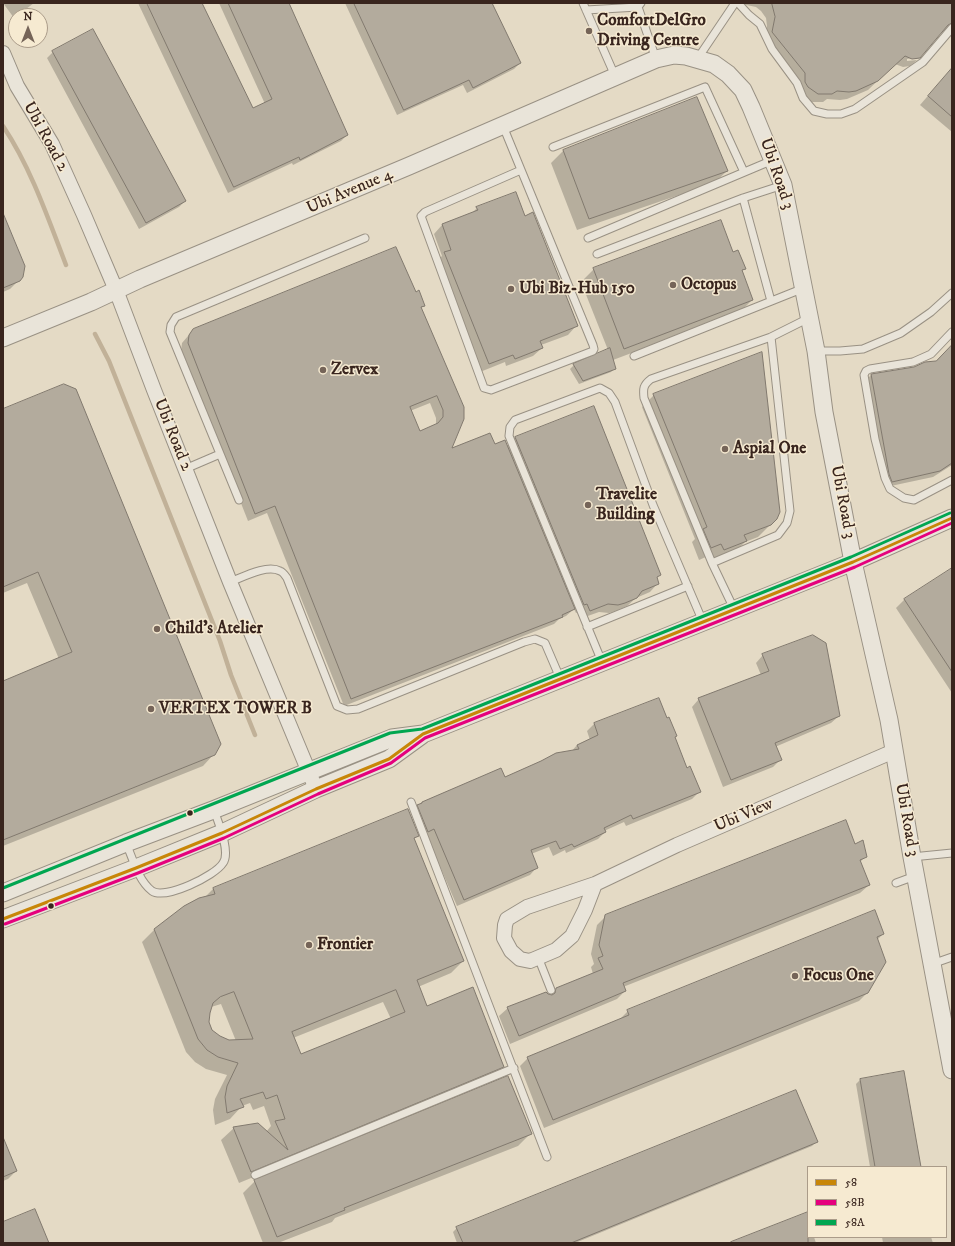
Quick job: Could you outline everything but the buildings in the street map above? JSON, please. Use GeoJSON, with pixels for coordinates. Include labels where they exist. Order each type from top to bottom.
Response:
{"type":"FeatureCollection","features":[{"type":"Feature","properties":{"kind":"street","name":"Ubi Road 2"},"geometry":{"type":"LineString","coordinates":[[3,53],[17,86],[52,144],[84,214],[116,290],[230,582],[316,789]]}},
{"type":"Feature","properties":{"kind":"street","name":"Ubi Avenue 4"},"geometry":{"type":"LineString","coordinates":[[3,338],[503,126],[614,76],[656,59],[674,55],[698,58]]}},
{"type":"Feature","properties":{"kind":"street","name":"Ubi Road 3"},"geometry":{"type":"LineString","coordinates":[[698,58],[714,64],[724,71],[743,90],[783,185],[816,351],[824,412],[854,562],[889,720],[915,876],[950,1048],[952,1070]]}},
{"type":"Feature","properties":{"kind":"street","name":"Ubi Road 2"},"geometry":{"type":"LineString","coordinates":[[3,73],[17,86]]}},
{"type":"Feature","properties":{"kind":"street"},"geometry":{"type":"LineString","coordinates":[[3,919],[222,833],[316,789],[389,759],[424,734],[854,562],[952,518]]}},
{"type":"Feature","properties":{"kind":"street"},"geometry":{"type":"LineString","coordinates":[[3,893],[392,738],[424,734]]}},
{"type":"Feature","properties":{"kind":"street","name":"Ubi View"},"geometry":{"type":"LineString","coordinates":[[595,884],[585,910],[572,936],[556,950],[530,961],[520,959],[511,951],[504,938],[505,925],[508,919],[527,907],[595,884],[677,844],[894,751]]}},
{"type":"Feature","properties":{"kind":"lane"},"geometry":{"type":"LineString","coordinates":[[583,3],[614,76]]}},
{"type":"Feature","properties":{"kind":"lane"},"geometry":{"type":"LineString","coordinates":[[698,58],[735,3]]}},
{"type":"Feature","properties":{"kind":"lane"},"geometry":{"type":"LineString","coordinates":[[738,3],[760,24],[772,49],[797,83],[803,98],[814,111],[827,114],[841,114],[855,109],[923,62],[952,28]]}},
{"type":"Feature","properties":{"kind":"lane"},"geometry":{"type":"LineString","coordinates":[[586,10],[640,5],[656,59]]}},
{"type":"Feature","properties":{"kind":"lane"},"geometry":{"type":"LineString","coordinates":[[553,147],[705,86],[744,172]]}},
{"type":"Feature","properties":{"kind":"lane"},"geometry":{"type":"LineString","coordinates":[[503,126],[521,170],[594,349],[593,351],[488,390],[484,388],[421,216],[424,212],[521,170]]}},
{"type":"Feature","properties":{"kind":"lane"},"geometry":{"type":"LineString","coordinates":[[588,238],[773,160]]}},
{"type":"Feature","properties":{"kind":"lane"},"geometry":{"type":"LineString","coordinates":[[597,254],[743,198],[783,185]]}},
{"type":"Feature","properties":{"kind":"lane"},"geometry":{"type":"LineString","coordinates":[[743,198],[771,301]]}},
{"type":"Feature","properties":{"kind":"lane"},"geometry":{"type":"LineString","coordinates":[[239,500],[170,332],[171,325],[176,317],[365,238]]}},
{"type":"Feature","properties":{"kind":"lane"},"geometry":{"type":"LineString","coordinates":[[634,356],[804,288]]}},
{"type":"Feature","properties":{"kind":"lane"},"geometry":{"type":"LineString","coordinates":[[816,351],[863,349],[901,333],[931,312],[952,293]]}},
{"type":"Feature","properties":{"kind":"lane"},"geometry":{"type":"LineString","coordinates":[[734,609],[712,563],[644,398],[643,389],[645,383],[651,379],[771,337],[809,318]]}},
{"type":"Feature","properties":{"kind":"lane"},"geometry":{"type":"LineString","coordinates":[[952,332],[931,354],[913,362],[870,369],[866,371],[864,375],[875,439],[887,485],[890,489],[904,498],[914,500],[952,480]]}},
{"type":"Feature","properties":{"kind":"lane"},"geometry":{"type":"LineString","coordinates":[[712,563],[778,535],[787,523],[790,511],[771,337]]}},
{"type":"Feature","properties":{"kind":"lane"},"geometry":{"type":"LineString","coordinates":[[602,663],[509,436],[510,427],[515,420],[600,388],[609,393],[615,402],[654,505],[703,622]]}},
{"type":"Feature","properties":{"kind":"lane"},"geometry":{"type":"LineString","coordinates":[[185,469],[220,454]]}},
{"type":"Feature","properties":{"kind":"lane"},"geometry":{"type":"LineString","coordinates":[[230,582],[256,571],[272,569],[281,571],[287,578],[337,706],[347,710],[358,709],[524,642],[535,639],[545,642],[560,679]]}},
{"type":"Feature","properties":{"kind":"lane"},"geometry":{"type":"LineString","coordinates":[[587,627],[688,586]]}},
{"type":"Feature","properties":{"kind":"lane"},"geometry":{"type":"LineString","coordinates":[[411,802],[547,1156]]}},
{"type":"Feature","properties":{"kind":"lane"},"geometry":{"type":"LineString","coordinates":[[126,843],[136,868],[145,884],[154,892],[163,893],[175,891],[209,876],[224,863],[225,855],[222,833],[214,810]]}},
{"type":"Feature","properties":{"kind":"lane"},"geometry":{"type":"LineString","coordinates":[[912,857],[952,853]]}},
{"type":"Feature","properties":{"kind":"lane"},"geometry":{"type":"LineString","coordinates":[[896,883],[915,876]]}},
{"type":"Feature","properties":{"kind":"lane"},"geometry":{"type":"LineString","coordinates":[[538,957],[551,990]]}},
{"type":"Feature","properties":{"kind":"lane"},"geometry":{"type":"LineString","coordinates":[[932,964],[952,957]]}},
{"type":"Feature","properties":{"kind":"lane"},"geometry":{"type":"LineString","coordinates":[[255,1175],[514,1068]]}},
{"type":"Feature","properties":{"kind":"waterway"},"geometry":{"type":"LineString","coordinates":[[3,126],[22,159],[46,211],[66,265]]}},
{"type":"Feature","properties":{"kind":"waterway"},"geometry":{"type":"LineString","coordinates":[[95,334],[109,361],[220,641],[231,675],[255,735]]}},
{"type":"Feature","properties":{"kind":"transit line","name":"58A"},"geometry":{"type":"LineString","coordinates":[[3,888],[390,733],[422,729],[851,557],[950,513]]}},
{"type":"Feature","properties":{"kind":"transit line","name":"58"},"geometry":{"type":"LineString","coordinates":[[3,919],[222,833],[316,789],[389,759],[423,734],[853,562],[952,518]]}},
{"type":"Feature","properties":{"kind":"transit line","name":"58B"},"geometry":{"type":"LineString","coordinates":[[5,924],[224,838],[318,794],[391,763],[425,738],[855,567],[952,523]]}},
{"type":"Feature","properties":{"kind":"place","name":"ComfortDelGro Driving Centre"},"geometry":{"type":"Point","coordinates":[589,31]}},
{"type":"Feature","properties":{"kind":"place","name":"Octopus"},"geometry":{"type":"Point","coordinates":[673,285]}},
{"type":"Feature","properties":{"kind":"place","name":"Ubi Biz-Hub 150"},"geometry":{"type":"Point","coordinates":[511,289]}},
{"type":"Feature","properties":{"kind":"place","name":"Zervex"},"geometry":{"type":"Point","coordinates":[323,370]}},
{"type":"Feature","properties":{"kind":"place","name":"Aspial One"},"geometry":{"type":"Point","coordinates":[725,449]}},
{"type":"Feature","properties":{"kind":"place","name":"Travelite Building"},"geometry":{"type":"Point","coordinates":[588,505]}},
{"type":"Feature","properties":{"kind":"place","name":"Child's Atelier"},"geometry":{"type":"Point","coordinates":[157,629]}},
{"type":"Feature","properties":{"kind":"place","name":"VERTEX TOWER B"},"geometry":{"type":"Point","coordinates":[151,709]}},
{"type":"Feature","properties":{"kind":"place","name":"Frontier"},"geometry":{"type":"Point","coordinates":[309,945]}},
{"type":"Feature","properties":{"kind":"place","name":"Focus One"},"geometry":{"type":"Point","coordinates":[795,976]}}]}
